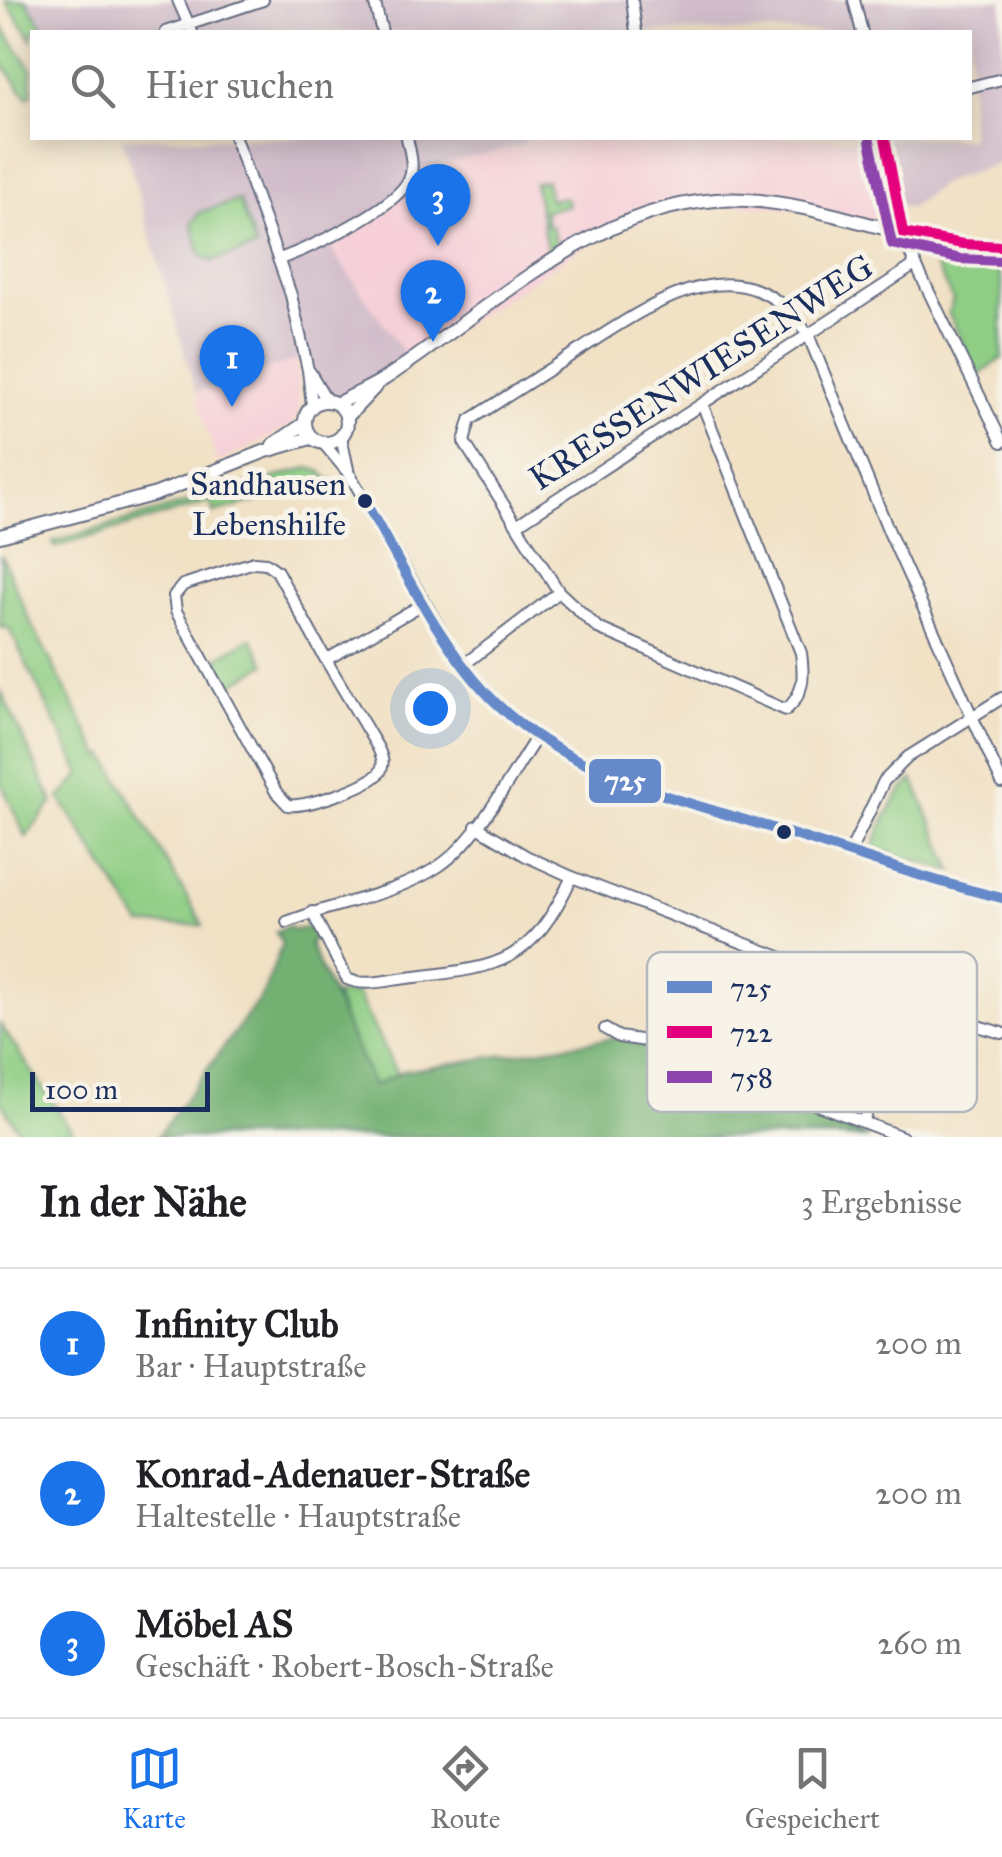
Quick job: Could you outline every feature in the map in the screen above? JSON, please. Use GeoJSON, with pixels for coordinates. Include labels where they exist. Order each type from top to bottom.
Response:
{"type":"FeatureCollection","features":[{"type":"Feature","properties":{"kind":"street"},"geometry":{"type":"LineString","coordinates":[[178,0],[190,28],[263,0]]}},
{"type":"Feature","properties":{"kind":"street"},"geometry":{"type":"LineString","coordinates":[[374,0],[382,30]]}},
{"type":"Feature","properties":{"kind":"street"},"geometry":{"type":"LineString","coordinates":[[632,0],[636,30]]}},
{"type":"Feature","properties":{"kind":"street"},"geometry":{"type":"LineString","coordinates":[[854,0],[862,30]]}},
{"type":"Feature","properties":{"kind":"street"},"geometry":{"type":"LineString","coordinates":[[972,86],[1002,79]]}},
{"type":"Feature","properties":{"kind":"street"},"geometry":{"type":"LineString","coordinates":[[236,140],[280,259],[308,370],[313,435],[350,475],[423,604],[481,690],[536,738],[576,762],[640,790],[1002,898]]}},
{"type":"Feature","properties":{"kind":"street"},"geometry":{"type":"LineString","coordinates":[[280,259],[332,238],[407,185],[412,168],[406,140]]}},
{"type":"Feature","properties":{"kind":"street"},"geometry":{"type":"LineString","coordinates":[[885,140],[902,233],[1002,442]]}},
{"type":"Feature","properties":{"kind":"street"},"geometry":{"type":"LineString","coordinates":[[350,475],[341,438],[346,418],[380,382],[562,255],[607,231],[652,214],[696,204],[746,200],[830,212],[902,233],[962,244],[1002,246]]}},
{"type":"Feature","properties":{"kind":"street","name":"KRESSENWIESENWEG"},"geometry":{"type":"LineString","coordinates":[[518,524],[915,265]]}},
{"type":"Feature","properties":{"kind":"street"},"geometry":{"type":"LineString","coordinates":[[703,406],[802,653],[804,684],[786,710],[598,628],[559,592],[464,442],[470,420],[662,298],[716,285],[750,289],[787,309],[808,337],[890,534],[1002,783]]}},
{"type":"Feature","properties":{"kind":"street"},"geometry":{"type":"LineString","coordinates":[[308,370],[346,418]]}},
{"type":"Feature","properties":{"kind":"street"},"geometry":{"type":"LineString","coordinates":[[312,405],[332,402],[380,382]]}},
{"type":"Feature","properties":{"kind":"street"},"geometry":{"type":"LineString","coordinates":[[0,536],[156,494],[313,435],[341,438]]}},
{"type":"Feature","properties":{"kind":"street"},"geometry":{"type":"LineString","coordinates":[[254,562],[266,563],[277,571],[326,660],[384,760],[370,781],[306,805],[288,806],[276,792],[176,611],[174,596],[183,585],[254,562]]}},
{"type":"Feature","properties":{"kind":"street"},"geometry":{"type":"LineString","coordinates":[[462,666],[559,592]]}},
{"type":"Feature","properties":{"kind":"street"},"geometry":{"type":"LineString","coordinates":[[326,660],[423,604]]}},
{"type":"Feature","properties":{"kind":"street"},"geometry":{"type":"LineString","coordinates":[[850,852],[884,781],[908,757],[1002,698]]}},
{"type":"Feature","properties":{"kind":"street"},"geometry":{"type":"LineString","coordinates":[[287,922],[410,882],[440,866],[461,848],[536,738]]}},
{"type":"Feature","properties":{"kind":"street"},"geometry":{"type":"LineString","coordinates":[[476,826],[572,878],[766,952]]}},
{"type":"Feature","properties":{"kind":"street"},"geometry":{"type":"LineString","coordinates":[[312,912],[346,978],[360,983],[431,975],[494,965],[520,952],[554,914],[572,878]]}},
{"type":"Feature","properties":{"kind":"street"},"geometry":{"type":"LineString","coordinates":[[977,1026],[1002,1033]]}},
{"type":"Feature","properties":{"kind":"street"},"geometry":{"type":"LineString","coordinates":[[605,1029],[619,1037],[647,1041]]}},
{"type":"Feature","properties":{"kind":"street"},"geometry":{"type":"LineString","coordinates":[[836,1112],[902,1137]]}},
{"type":"Feature","properties":{"kind":"street"},"geometry":{"type":"LineString","coordinates":[[862,1122],[866,1112]]}},
{"type":"Feature","properties":{"kind":"shaded area"},"geometry":{"type":"Polygon","coordinates":[[[26,0],[1002,0],[1002,162],[942,183],[910,208],[895,205],[882,140],[972,140],[972,30],[46,30],[26,0]]]}},
{"type":"Feature","properties":{"kind":"shaded area"},"geometry":{"type":"Polygon","coordinates":[[[123,140],[525,140],[526,145],[421,169],[413,186],[329,246],[410,361],[337,404],[327,401],[306,357],[196,392],[123,140]]]}},
{"type":"Feature","properties":{"kind":"shaded area"},"geometry":{"type":"Polygon","coordinates":[[[524,140],[882,140],[903,233],[830,212],[717,203],[695,207],[607,231],[410,361],[329,246],[413,186],[420,169],[525,146],[524,140]]]}},
{"type":"Feature","properties":{"kind":"shaded area"},"geometry":{"type":"Polygon","coordinates":[[[296,360],[300,412],[289,427],[217,463],[196,393],[296,360]]]}},
{"type":"Feature","properties":{"kind":"green space"},"geometry":{"type":"Polygon","coordinates":[[[5,0],[26,0],[46,30],[30,30],[30,37],[5,0]]]}},
{"type":"Feature","properties":{"kind":"green space"},"geometry":{"type":"Polygon","coordinates":[[[0,24],[30,66],[30,95],[27,97],[0,60],[0,24]]]}},
{"type":"Feature","properties":{"kind":"green space"},"geometry":{"type":"Polygon","coordinates":[[[546,180],[550,200],[566,197],[568,205],[544,211],[557,248],[548,253],[534,183],[546,180]]]}},
{"type":"Feature","properties":{"kind":"green space"},"geometry":{"type":"Polygon","coordinates":[[[239,200],[256,248],[211,261],[201,255],[192,223],[200,212],[239,200]]]}},
{"type":"Feature","properties":{"kind":"green space"},"geometry":{"type":"Polygon","coordinates":[[[947,252],[995,259],[1002,282],[1002,358],[978,376],[948,312],[953,300],[934,263],[935,257],[947,252]]]}},
{"type":"Feature","properties":{"kind":"green space"},"geometry":{"type":"Polygon","coordinates":[[[308,468],[320,471],[333,483],[322,489],[312,486],[214,513],[211,502],[55,547],[53,542],[308,468]]]}},
{"type":"Feature","properties":{"kind":"green space"},"geometry":{"type":"Polygon","coordinates":[[[1,554],[31,623],[101,757],[105,755],[203,925],[141,925],[60,798],[81,774],[8,627],[0,628],[1,554]]]}},
{"type":"Feature","properties":{"kind":"green space"},"geometry":{"type":"Polygon","coordinates":[[[251,638],[266,664],[230,686],[214,660],[251,638]]]}},
{"type":"Feature","properties":{"kind":"green space"},"geometry":{"type":"Polygon","coordinates":[[[0,689],[53,802],[26,837],[0,781],[0,689]]]}},
{"type":"Feature","properties":{"kind":"green space"},"geometry":{"type":"Polygon","coordinates":[[[913,779],[953,871],[873,848],[894,802],[913,779]]]}},
{"type":"Feature","properties":{"kind":"green space"},"geometry":{"type":"Polygon","coordinates":[[[288,926],[293,930],[312,927],[317,936],[309,943],[373,1086],[404,1071],[619,1037],[647,1048],[647,1112],[806,1112],[868,1137],[157,1137],[263,994],[282,945],[276,932],[288,926]]]}},
{"type":"Feature","properties":{"kind":"green space"},"geometry":{"type":"Polygon","coordinates":[[[357,994],[397,1074],[373,1086],[335,995],[357,994]]]}},
{"type":"Feature","properties":{"kind":"green space"},"geometry":{"type":"Polygon","coordinates":[[[0,1024],[76,1137],[23,1137],[0,1101],[0,1024]]]}},
{"type":"Feature","properties":{"kind":"transit line","name":"722"},"geometry":{"type":"LineString","coordinates":[[885,140],[903,233]]}},
{"type":"Feature","properties":{"kind":"transit line","name":"758"},"geometry":{"type":"LineString","coordinates":[[870,141],[892,244],[960,259],[1001,261]]}},
{"type":"Feature","properties":{"kind":"transit line","name":"722"},"geometry":{"type":"LineString","coordinates":[[903,233],[963,244],[1002,246]]}},
{"type":"Feature","properties":{"kind":"transit line","name":"725"},"geometry":{"type":"LineString","coordinates":[[364,500],[424,606],[476,682],[527,729],[562,751],[635,785],[1002,898]]}},
{"type":"Feature","properties":{"kind":"place","name":"Möbel AS"},"geometry":{"type":"Point","coordinates":[438,246]}},
{"type":"Feature","properties":{"kind":"place","name":"Konrad-Adenauer-Straße"},"geometry":{"type":"Point","coordinates":[433,342]}},
{"type":"Feature","properties":{"kind":"place","name":"Infinity Club"},"geometry":{"type":"Point","coordinates":[232,407]}},
{"type":"Feature","properties":{"kind":"place","name":"Sandhausen Lebenshilfe"},"geometry":{"type":"Point","coordinates":[365,501]}}]}
